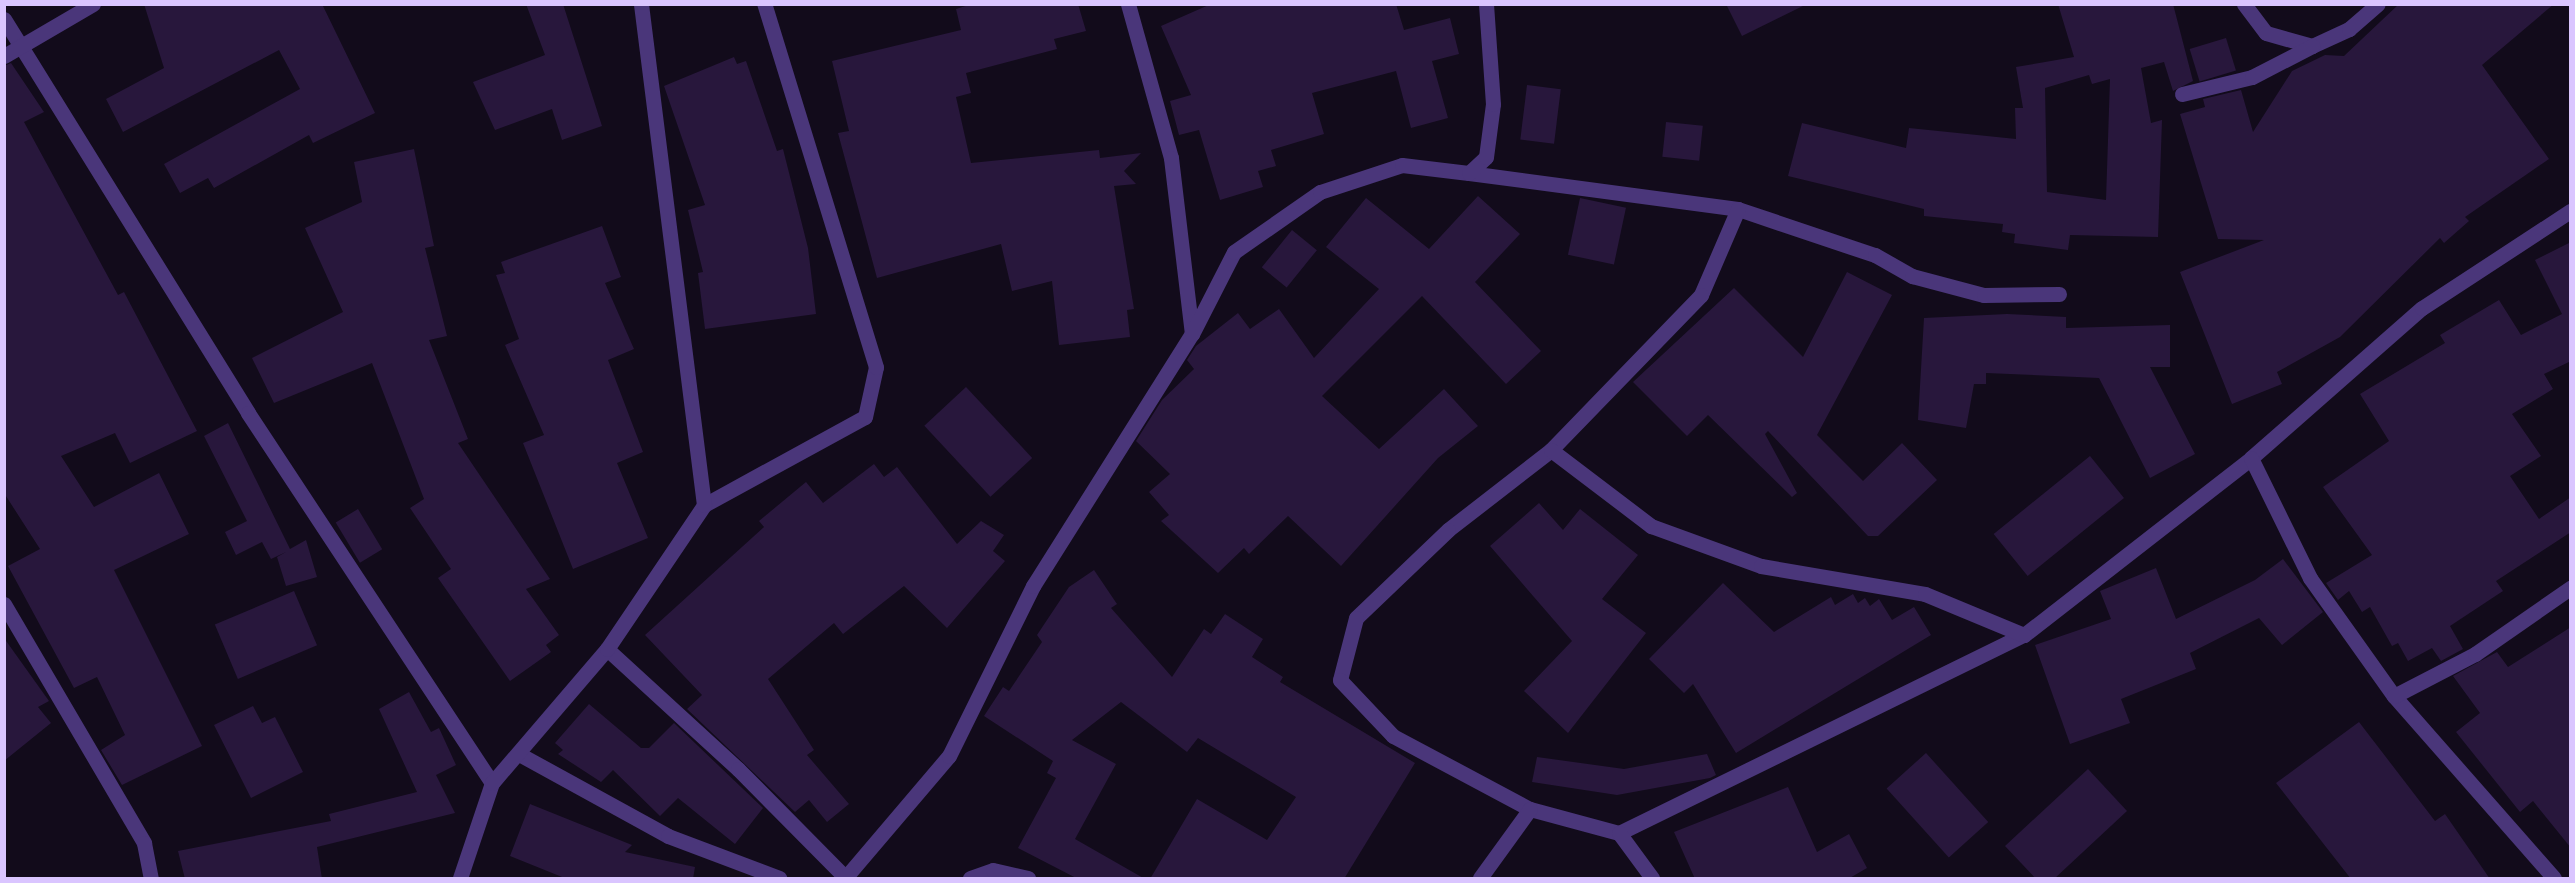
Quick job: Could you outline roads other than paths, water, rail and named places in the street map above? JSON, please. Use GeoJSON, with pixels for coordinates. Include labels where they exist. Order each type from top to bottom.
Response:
{"type":"FeatureCollection","features":[{"type":"Feature","properties":{"kind":"street"},"geometry":{"type":"LineString","coordinates":[[4,56],[21,49],[93,4]]}},
{"type":"Feature","properties":{"kind":"street"},"geometry":{"type":"LineString","coordinates":[[641,4],[704,505]]}},
{"type":"Feature","properties":{"kind":"street"},"geometry":{"type":"LineString","coordinates":[[460,879],[492,783],[607,649],[704,505],[865,417],[876,367],[764,4]]}},
{"type":"Feature","properties":{"kind":"street"},"geometry":{"type":"LineString","coordinates":[[1128,4],[1171,158],[1192,334]]}},
{"type":"Feature","properties":{"kind":"street"},"geometry":{"type":"LineString","coordinates":[[1469,173],[1486,157],[1493,104],[1486,4]]}},
{"type":"Feature","properties":{"kind":"street"},"geometry":{"type":"LineString","coordinates":[[2244,4],[2266,33],[2312,46]]}},
{"type":"Feature","properties":{"kind":"street"},"geometry":{"type":"LineString","coordinates":[[2182,94],[2252,77],[2349,29],[2378,4]]}},
{"type":"Feature","properties":{"kind":"street"},"geometry":{"type":"LineString","coordinates":[[4,20],[392,638],[492,783]]}},
{"type":"Feature","properties":{"kind":"street"},"geometry":{"type":"LineString","coordinates":[[607,649],[738,769],[846,878],[949,756],[1033,586],[1192,334],[1234,252],[1320,192],[1402,165],[1738,209],[1963,290],[1984,295],[2059,294]]}},
{"type":"Feature","properties":{"kind":"street"},"geometry":{"type":"LineString","coordinates":[[1652,879],[1619,833],[1530,809],[1392,736],[1340,680],[1356,618],[1448,530],[1551,450],[1701,295],[1738,209]]}},
{"type":"Feature","properties":{"kind":"street"},"geometry":{"type":"LineString","coordinates":[[1619,833],[2024,635],[2251,458],[2422,308],[2571,211]]}},
{"type":"Feature","properties":{"kind":"street"},"geometry":{"type":"LineString","coordinates":[[1551,450],[1652,526],[1761,566],[1925,594],[2024,635]]}},
{"type":"Feature","properties":{"kind":"street"},"geometry":{"type":"LineString","coordinates":[[2251,458],[2310,578],[2394,696],[2554,879]]}},
{"type":"Feature","properties":{"kind":"street"},"geometry":{"type":"LineString","coordinates":[[2394,696],[2475,654],[2571,588]]}},
{"type":"Feature","properties":{"kind":"street"},"geometry":{"type":"LineString","coordinates":[[4,604],[144,843],[151,879]]}},
{"type":"Feature","properties":{"kind":"street"},"geometry":{"type":"LineString","coordinates":[[519,754],[668,836],[779,879]]}},
{"type":"Feature","properties":{"kind":"street"},"geometry":{"type":"LineString","coordinates":[[1480,879],[1530,809]]}},
{"type":"Feature","properties":{"kind":"street"},"geometry":{"type":"LineString","coordinates":[[970,879],[993,870],[1028,879]]}}]}
